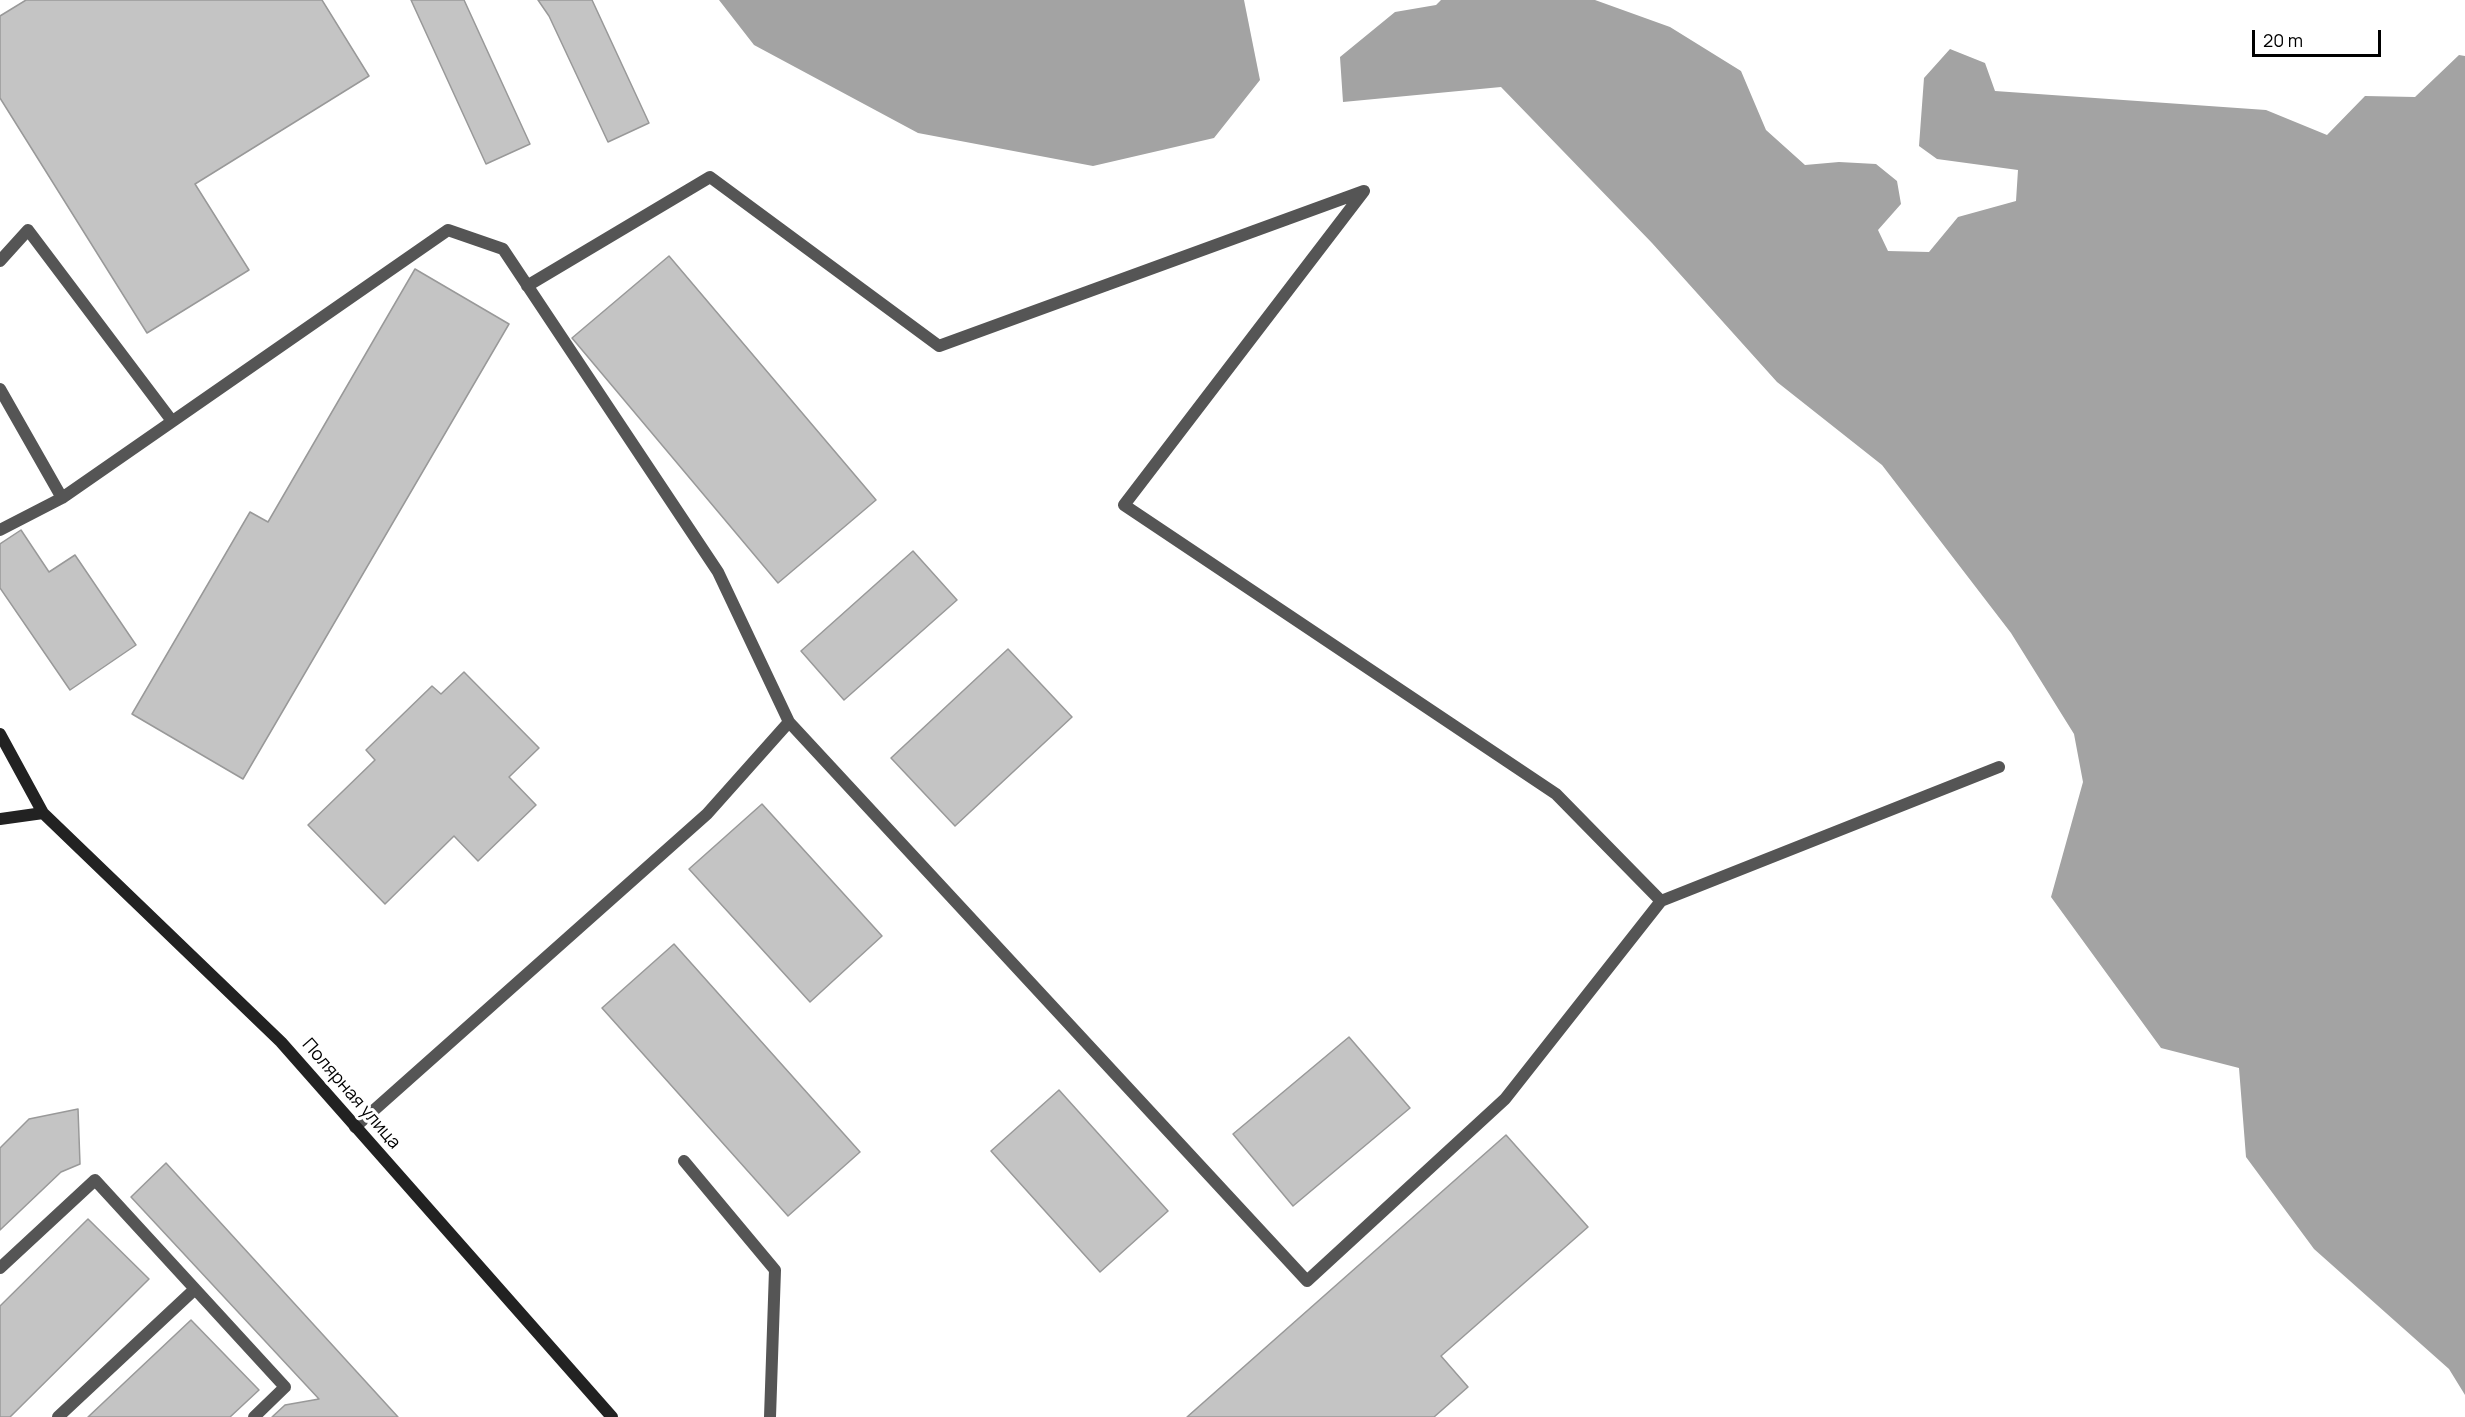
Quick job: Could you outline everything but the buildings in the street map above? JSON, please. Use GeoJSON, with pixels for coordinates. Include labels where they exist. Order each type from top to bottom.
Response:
{"type":"FeatureCollection","features":[{"type":"Feature","properties":{"kind":"main road","name":"Полярная улица"},"geometry":{"type":"LineString","coordinates":[[0,734],[43,813],[281,1042],[612,1417]]}},
{"type":"Feature","properties":{"kind":"main road"},"geometry":{"type":"LineString","coordinates":[[0,819],[43,813]]}},
{"type":"Feature","properties":{"kind":"lane"},"geometry":{"type":"LineString","coordinates":[[527,286],[710,177],[939,346],[1364,191],[1124,505],[1556,794],[1661,901]]}},
{"type":"Feature","properties":{"kind":"lane"},"geometry":{"type":"LineString","coordinates":[[0,261],[28,230],[172,421]]}},
{"type":"Feature","properties":{"kind":"lane"},"geometry":{"type":"LineString","coordinates":[[0,530],[62,498],[448,230],[503,249],[718,572],[789,722],[1307,1281],[1505,1099],[1661,901],[1999,767]]}},
{"type":"Feature","properties":{"kind":"lane"},"geometry":{"type":"LineString","coordinates":[[0,388],[62,498]]}},
{"type":"Feature","properties":{"kind":"lane"},"geometry":{"type":"LineString","coordinates":[[355,1127],[707,814],[789,722]]}},
{"type":"Feature","properties":{"kind":"lane"},"geometry":{"type":"LineString","coordinates":[[684,1161],[775,1270],[770,1417]]}},
{"type":"Feature","properties":{"kind":"lane"},"geometry":{"type":"LineString","coordinates":[[0,1268],[95,1180],[285,1387],[254,1417]]}},
{"type":"Feature","properties":{"kind":"lane"},"geometry":{"type":"LineString","coordinates":[[58,1417],[195,1289]]}},
{"type":"Feature","properties":{"kind":"shaded area"},"geometry":{"type":"Polygon","coordinates":[[[719,0],[1244,0],[1260,80],[1214,138],[1093,166],[918,133],[754,45],[719,0]]]}},
{"type":"Feature","properties":{"kind":"shaded area"},"geometry":{"type":"Polygon","coordinates":[[[1441,0],[1595,0],[1670,27],[1741,71],[1766,130],[1805,165],[1839,162],[1876,164],[1897,181],[1901,204],[1878,230],[1888,251],[1929,252],[1958,217],[2016,201],[2018,170],[1937,159],[1919,146],[1924,78],[1950,49],[1985,63],[1995,91],[2266,110],[2327,135],[2365,96],[2415,97],[2459,55],[2465,56],[2465,1395],[2449,1369],[2314,1249],[2246,1157],[2239,1068],[2161,1048],[2051,897],[2083,782],[2074,734],[2011,633],[1882,465],[1777,382],[1652,243],[1501,87],[1343,102],[1340,57],[1395,12],[1436,5],[1441,0]]]}}]}
